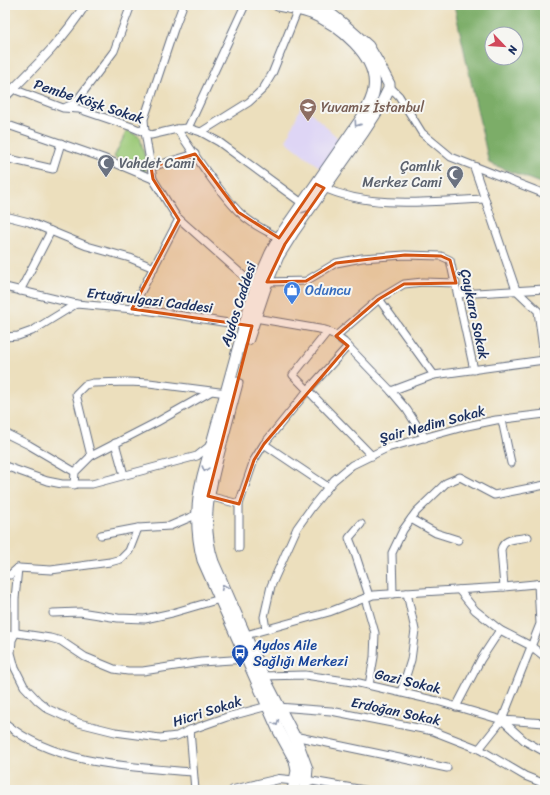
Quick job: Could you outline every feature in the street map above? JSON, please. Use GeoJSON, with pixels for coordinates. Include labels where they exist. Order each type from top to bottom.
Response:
{"type":"FeatureCollection","features":[{"type":"Feature","properties":{"kind":"main road","name":"Aydos Caddesi"},"geometry":{"type":"LineString","coordinates":[[278,5],[298,9],[315,15],[336,27],[364,54],[373,72],[374,88],[369,104],[362,118],[278,256],[267,282],[227,393],[201,484],[198,514],[199,537],[202,556],[206,568],[220,599],[263,676],[273,706],[278,729],[295,760],[300,785]]}},
{"type":"Feature","properties":{"kind":"main road"},"geometry":{"type":"LineString","coordinates":[[312,5],[328,9],[368,46],[378,62],[388,87]]}},
{"type":"Feature","properties":{"kind":"main road"},"geometry":{"type":"LineString","coordinates":[[374,88],[376,81],[381,79],[388,87]]}},
{"type":"Feature","properties":{"kind":"main road","name":"Aydos Caddesi"},"geometry":{"type":"LineString","coordinates":[[300,785],[307,769],[304,758],[294,736],[273,706],[247,659],[241,636],[211,556],[206,519],[208,496],[251,324],[256,287],[271,252],[302,203],[320,186],[364,131],[381,105],[388,87]]}},
{"type":"Feature","properties":{"kind":"street"},"geometry":{"type":"LineString","coordinates":[[5,97],[51,51],[75,21],[85,5]]}},
{"type":"Feature","properties":{"kind":"street"},"geometry":{"type":"LineString","coordinates":[[63,108],[75,104],[114,51],[131,5]]}},
{"type":"Feature","properties":{"kind":"street"},"geometry":{"type":"LineString","coordinates":[[183,5],[144,119],[153,179],[179,219],[256,287]]}},
{"type":"Feature","properties":{"kind":"street"},"geometry":{"type":"LineString","coordinates":[[188,128],[245,5]]}},
{"type":"Feature","properties":{"kind":"street"},"geometry":{"type":"LineString","coordinates":[[201,132],[249,102],[263,89],[272,74],[298,9]]}},
{"type":"Feature","properties":{"kind":"street"},"geometry":{"type":"LineString","coordinates":[[388,87],[399,96],[422,133],[451,157],[545,194]]}},
{"type":"Feature","properties":{"kind":"street","name":"Pembe Köşk Sokak"},"geometry":{"type":"LineString","coordinates":[[13,89],[63,108],[79,109],[151,135],[188,128],[201,132],[219,142],[302,203]]}},
{"type":"Feature","properties":{"kind":"street"},"geometry":{"type":"LineString","coordinates":[[5,124],[103,158],[153,179]]}},
{"type":"Feature","properties":{"kind":"street"},"geometry":{"type":"LineString","coordinates":[[177,129],[238,212],[279,238]]}},
{"type":"Feature","properties":{"kind":"street"},"geometry":{"type":"LineString","coordinates":[[5,158],[53,169],[61,143]]}},
{"type":"Feature","properties":{"kind":"street"},"geometry":{"type":"LineString","coordinates":[[151,167],[195,154]]}},
{"type":"Feature","properties":{"kind":"street"},"geometry":{"type":"LineString","coordinates":[[392,391],[434,375],[545,362],[543,325],[538,311],[516,290],[474,167]]}},
{"type":"Feature","properties":{"kind":"street"},"geometry":{"type":"LineString","coordinates":[[320,186],[361,200],[396,203],[485,199]]}},
{"type":"Feature","properties":{"kind":"street"},"geometry":{"type":"LineString","coordinates":[[5,216],[28,222],[87,246],[130,258],[154,268]]}},
{"type":"Feature","properties":{"kind":"street"},"geometry":{"type":"LineString","coordinates":[[132,309],[179,219]]}},
{"type":"Feature","properties":{"kind":"street"},"geometry":{"type":"LineString","coordinates":[[20,291],[51,231]]}},
{"type":"Feature","properties":{"kind":"street","name":"Çaykara Sokak"},"geometry":{"type":"LineString","coordinates":[[267,282],[306,281],[336,263],[362,258],[405,255],[441,256],[450,260],[474,370]]}},
{"type":"Feature","properties":{"kind":"street"},"geometry":{"type":"LineString","coordinates":[[336,336],[379,299],[404,284],[423,282],[456,283]]}},
{"type":"Feature","properties":{"kind":"street"},"geometry":{"type":"LineString","coordinates":[[5,287],[76,304]]}},
{"type":"Feature","properties":{"kind":"street"},"geometry":{"type":"LineString","coordinates":[[458,294],[545,289]]}},
{"type":"Feature","properties":{"kind":"street"},"geometry":{"type":"LineString","coordinates":[[379,299],[434,375]]}},
{"type":"Feature","properties":{"kind":"street","name":"Ertuğrulgazi Caddesi"},"geometry":{"type":"LineString","coordinates":[[5,337],[18,336],[32,331],[76,304],[132,309],[251,324],[328,331]]}},
{"type":"Feature","properties":{"kind":"street"},"geometry":{"type":"LineString","coordinates":[[372,456],[293,375],[328,331],[348,346],[392,391],[407,410],[424,438]]}},
{"type":"Feature","properties":{"kind":"street"},"geometry":{"type":"LineString","coordinates":[[239,548],[239,504],[254,460],[264,444],[308,390],[348,346]]}},
{"type":"Feature","properties":{"kind":"street"},"geometry":{"type":"LineString","coordinates":[[91,456],[76,394],[85,385],[93,383],[135,382],[227,393]]}},
{"type":"Feature","properties":{"kind":"street"},"geometry":{"type":"LineString","coordinates":[[74,485],[75,472],[91,456],[187,406],[210,392]]}},
{"type":"Feature","properties":{"kind":"street","name":"Şair Nedim Sokak"},"geometry":{"type":"LineString","coordinates":[[266,629],[264,617],[271,586],[297,528],[328,487],[352,465],[387,448],[467,426],[545,414]]}},
{"type":"Feature","properties":{"kind":"street"},"geometry":{"type":"LineString","coordinates":[[502,420],[511,463]]}},
{"type":"Feature","properties":{"kind":"street"},"geometry":{"type":"LineString","coordinates":[[5,433],[75,472]]}},
{"type":"Feature","properties":{"kind":"street"},"geometry":{"type":"LineString","coordinates":[[115,444],[124,475]]}},
{"type":"Feature","properties":{"kind":"street"},"geometry":{"type":"LineString","coordinates":[[5,466],[47,481],[74,485],[92,484],[197,456],[212,444]]}},
{"type":"Feature","properties":{"kind":"street"},"geometry":{"type":"LineString","coordinates":[[264,444],[328,487]]}},
{"type":"Feature","properties":{"kind":"street"},"geometry":{"type":"LineString","coordinates":[[393,594],[392,553],[403,530],[416,512],[446,483],[460,477],[494,496],[545,485]]}},
{"type":"Feature","properties":{"kind":"street"},"geometry":{"type":"LineString","coordinates":[[208,496],[239,504]]}},
{"type":"Feature","properties":{"kind":"street"},"geometry":{"type":"LineString","coordinates":[[101,535],[138,528],[170,526],[198,514]]}},
{"type":"Feature","properties":{"kind":"street"},"geometry":{"type":"LineString","coordinates":[[411,520],[436,533],[458,540]]}},
{"type":"Feature","properties":{"kind":"street"},"geometry":{"type":"LineString","coordinates":[[360,524],[348,538],[355,553],[375,633],[374,657],[369,685]]}},
{"type":"Feature","properties":{"kind":"street"},"geometry":{"type":"LineString","coordinates":[[5,575],[10,575],[18,568],[51,570],[110,562],[121,559],[129,551],[138,528]]}},
{"type":"Feature","properties":{"kind":"street"},"geometry":{"type":"LineString","coordinates":[[504,587],[501,546],[506,541],[519,540],[528,537]]}},
{"type":"Feature","properties":{"kind":"street","name":"Hicri Sokak"},"geometry":{"type":"LineString","coordinates":[[18,568],[15,599],[15,634],[12,640],[11,653],[19,677],[30,694],[48,709],[79,723],[115,732],[160,738],[177,736],[227,717],[273,706]]}},
{"type":"Feature","properties":{"kind":"street"},"geometry":{"type":"LineString","coordinates":[[241,636],[329,612],[373,595],[542,584],[540,624],[502,720],[479,750]]}},
{"type":"Feature","properties":{"kind":"street"},"geometry":{"type":"LineString","coordinates":[[459,590],[475,610],[500,630],[531,646],[545,657]]}},
{"type":"Feature","properties":{"kind":"street"},"geometry":{"type":"LineString","coordinates":[[401,692],[411,660],[415,630],[407,593]]}},
{"type":"Feature","properties":{"kind":"street"},"geometry":{"type":"LineString","coordinates":[[53,613],[80,612],[118,618],[145,619],[178,612],[220,599]]}},
{"type":"Feature","properties":{"kind":"street"},"geometry":{"type":"LineString","coordinates":[[456,707],[481,659],[500,630]]}},
{"type":"Feature","properties":{"kind":"street"},"geometry":{"type":"LineString","coordinates":[[5,637],[17,633],[61,641],[85,657],[114,669],[128,671],[143,671],[201,662],[247,659]]}},
{"type":"Feature","properties":{"kind":"street","name":"Gazi Sokak"},"geometry":{"type":"LineString","coordinates":[[263,676],[305,675],[369,685],[401,692],[502,720],[545,723]]}},
{"type":"Feature","properties":{"kind":"street","name":"Erdoğan Sokak"},"geometry":{"type":"LineString","coordinates":[[273,706],[331,711],[433,731],[479,750],[525,776],[545,784]]}},
{"type":"Feature","properties":{"kind":"street"},"geometry":{"type":"LineString","coordinates":[[502,720],[525,741],[545,752]]}},
{"type":"Feature","properties":{"kind":"street"},"geometry":{"type":"LineString","coordinates":[[5,723],[29,739],[51,749],[76,757],[104,763],[193,772]]}},
{"type":"Feature","properties":{"kind":"street"},"geometry":{"type":"LineString","coordinates":[[190,730],[195,790]]}},
{"type":"Feature","properties":{"kind":"street"},"geometry":{"type":"LineString","coordinates":[[294,736],[447,768]]}},
{"type":"Feature","properties":{"kind":"street"},"geometry":{"type":"LineString","coordinates":[[233,790],[279,779],[300,785],[364,790]]}},
{"type":"Feature","properties":{"kind":"highlighted area"},"geometry":{"type":"Polygon","coordinates":[[[195,154],[238,212],[279,238],[316,184],[324,188],[285,244],[267,282],[306,281],[336,263],[405,255],[441,256],[450,260],[456,283],[404,284],[379,299],[336,336],[348,346],[264,444],[254,460],[239,504],[208,496],[252,326],[132,309],[179,220],[153,179],[151,167],[195,154]]]}},
{"type":"Feature","properties":{"kind":"shaded area","name":"Yuvamız İstanbul"},"geometry":{"type":"Polygon","coordinates":[[[302,104],[342,142],[323,170],[286,141],[302,104]]]}},
{"type":"Feature","properties":{"kind":"green space"},"geometry":{"type":"Polygon","coordinates":[[[454,5],[545,5],[545,185],[489,163],[454,5]]]}},
{"type":"Feature","properties":{"kind":"green space"},"geometry":{"type":"Polygon","coordinates":[[[127,130],[140,137],[147,166],[145,172],[114,157],[127,130]]]}},
{"type":"Feature","properties":{"kind":"place","name":"Yuvamız İstanbul"},"geometry":{"type":"Point","coordinates":[308,122]}},
{"type":"Feature","properties":{"kind":"place","name":"Vahdet Cami"},"geometry":{"type":"Point","coordinates":[106,178]}},
{"type":"Feature","properties":{"kind":"place","name":"Çamlık Merkez Cami"},"geometry":{"type":"Point","coordinates":[455,189]}},
{"type":"Feature","properties":{"kind":"place","name":"Oduncu"},"geometry":{"type":"Point","coordinates":[292,305]}},
{"type":"Feature","properties":{"kind":"place","name":"Aydos Aile Sağlığı Merkezi"},"geometry":{"type":"Point","coordinates":[240,668]}}]}
